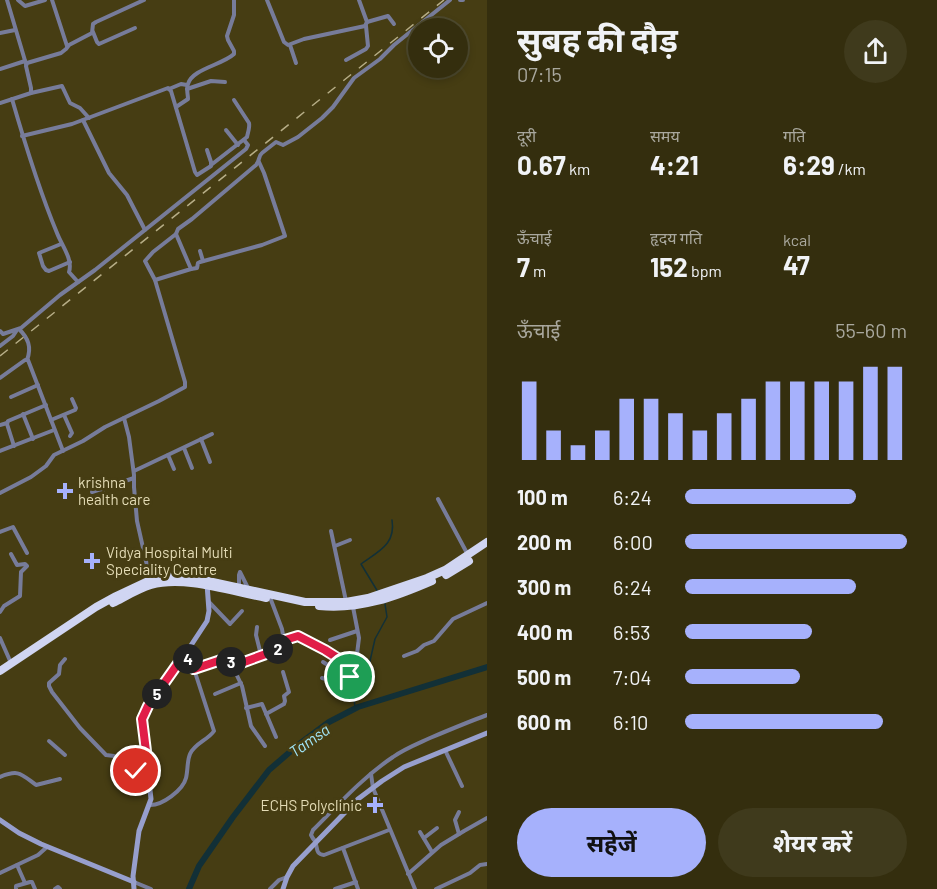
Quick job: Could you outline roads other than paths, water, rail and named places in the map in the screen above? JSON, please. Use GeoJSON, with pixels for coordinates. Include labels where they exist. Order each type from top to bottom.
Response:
{"type":"FeatureCollection","features":[{"type":"Feature","properties":{"kind":"highway"},"geometry":{"type":"LineString","coordinates":[[0,671],[96,607],[150,580],[165,576],[182,576],[271,600],[334,608],[427,578],[445,570],[487,542]]}},
{"type":"Feature","properties":{"kind":"highway"},"geometry":{"type":"LineString","coordinates":[[0,676],[108,606],[144,588],[162,583],[207,583],[239,587],[305,602],[350,604],[380,600],[441,577],[487,548]]}},
{"type":"Feature","properties":{"kind":"street"},"geometry":{"type":"LineString","coordinates":[[7,0],[26,62],[31,93]]}},
{"type":"Feature","properties":{"kind":"street"},"geometry":{"type":"LineString","coordinates":[[18,0],[25,6],[45,0]]}},
{"type":"Feature","properties":{"kind":"street"},"geometry":{"type":"LineString","coordinates":[[52,0],[68,47]]}},
{"type":"Feature","properties":{"kind":"street"},"geometry":{"type":"LineString","coordinates":[[135,28],[99,44],[93,32],[93,24],[144,0]]}},
{"type":"Feature","properties":{"kind":"street"},"geometry":{"type":"LineString","coordinates":[[176,107],[188,99],[187,87],[190,80],[199,72],[219,64],[234,54],[227,36],[234,15],[234,0]]}},
{"type":"Feature","properties":{"kind":"street"},"geometry":{"type":"LineString","coordinates":[[267,0],[284,42],[290,45],[296,63]]}},
{"type":"Feature","properties":{"kind":"street"},"geometry":{"type":"LineString","coordinates":[[346,60],[368,46],[367,24],[359,0]]}},
{"type":"Feature","properties":{"kind":"street"},"geometry":{"type":"LineString","coordinates":[[0,493],[25,482],[46,466],[54,455],[185,387],[155,280],[145,263],[146,259],[176,234],[182,225],[258,162],[260,154],[276,142],[283,145],[298,137],[322,118],[354,78],[450,0]]}},
{"type":"Feature","properties":{"kind":"street"},"geometry":{"type":"LineString","coordinates":[[290,45],[304,39],[367,24],[388,15],[394,24]]}},
{"type":"Feature","properties":{"kind":"street"},"geometry":{"type":"LineString","coordinates":[[0,33],[15,30]]}},
{"type":"Feature","properties":{"kind":"street"},"geometry":{"type":"LineString","coordinates":[[0,69],[61,53],[93,32]]}},
{"type":"Feature","properties":{"kind":"street"},"geometry":{"type":"LineString","coordinates":[[22,136],[83,120],[181,84],[187,87],[211,81],[225,82]]}},
{"type":"Feature","properties":{"kind":"street"},"geometry":{"type":"LineString","coordinates":[[0,103],[62,86],[70,104],[80,108],[89,118]]}},
{"type":"Feature","properties":{"kind":"street"},"geometry":{"type":"LineString","coordinates":[[169,89],[195,174],[198,175],[210,168],[247,137],[250,125],[234,100]]}},
{"type":"Feature","properties":{"kind":"street"},"geometry":{"type":"LineString","coordinates":[[12,99],[47,208],[70,262],[69,272],[78,282]]}},
{"type":"Feature","properties":{"kind":"street"},"geometry":{"type":"LineString","coordinates":[[83,120],[106,167],[127,195],[145,230]]}},
{"type":"Feature","properties":{"kind":"street"},"geometry":{"type":"LineString","coordinates":[[226,130],[238,145]]}},
{"type":"Feature","properties":{"kind":"street"},"geometry":{"type":"LineString","coordinates":[[0,346],[60,295],[246,149],[248,146],[244,140]]}},
{"type":"Feature","properties":{"kind":"street"},"geometry":{"type":"LineString","coordinates":[[207,150],[211,165]]}},
{"type":"Feature","properties":{"kind":"street"},"geometry":{"type":"LineString","coordinates":[[155,280],[197,268],[198,263],[203,261],[262,245],[285,236],[264,173],[258,162]]}},
{"type":"Feature","properties":{"kind":"street"},"geometry":{"type":"LineString","coordinates":[[176,234],[191,269]]}},
{"type":"Feature","properties":{"kind":"street"},"geometry":{"type":"LineString","coordinates":[[61,244],[39,253],[44,268],[49,271],[70,262]]}},
{"type":"Feature","properties":{"kind":"street"},"geometry":{"type":"LineString","coordinates":[[200,251],[203,261]]}},
{"type":"Feature","properties":{"kind":"street"},"geometry":{"type":"LineString","coordinates":[[0,332],[3,334],[18,329]]}},
{"type":"Feature","properties":{"kind":"street"},"geometry":{"type":"LineString","coordinates":[[18,329],[27,339],[29,346],[27,360],[63,451]]}},
{"type":"Feature","properties":{"kind":"street"},"geometry":{"type":"LineString","coordinates":[[0,378],[27,360]]}},
{"type":"Feature","properties":{"kind":"street"},"geometry":{"type":"LineString","coordinates":[[11,397],[38,385]]}},
{"type":"Feature","properties":{"kind":"street"},"geometry":{"type":"LineString","coordinates":[[51,420],[75,409],[72,399]]}},
{"type":"Feature","properties":{"kind":"street"},"geometry":{"type":"LineString","coordinates":[[0,425],[46,405]]}},
{"type":"Feature","properties":{"kind":"street"},"geometry":{"type":"LineString","coordinates":[[22,414],[33,439]]}},
{"type":"Feature","properties":{"kind":"street"},"geometry":{"type":"LineString","coordinates":[[64,415],[72,434],[70,435]]}},
{"type":"Feature","properties":{"kind":"street"},"geometry":{"type":"LineString","coordinates":[[124,418],[134,471],[137,521],[150,580]]}},
{"type":"Feature","properties":{"kind":"street"},"geometry":{"type":"LineString","coordinates":[[7,423],[14,446]]}},
{"type":"Feature","properties":{"kind":"street"},"geometry":{"type":"LineString","coordinates":[[0,451],[54,430]]}},
{"type":"Feature","properties":{"kind":"street"},"geometry":{"type":"LineString","coordinates":[[134,471],[212,434]]}},
{"type":"Feature","properties":{"kind":"street"},"geometry":{"type":"LineString","coordinates":[[201,439],[210,462]]}},
{"type":"Feature","properties":{"kind":"street"},"geometry":{"type":"LineString","coordinates":[[184,448],[192,468]]}},
{"type":"Feature","properties":{"kind":"street"},"geometry":{"type":"LineString","coordinates":[[168,455],[174,469]]}},
{"type":"Feature","properties":{"kind":"street"},"geometry":{"type":"LineString","coordinates":[[92,492],[134,478]]}},
{"type":"Feature","properties":{"kind":"street"},"geometry":{"type":"LineString","coordinates":[[102,489],[107,504]]}},
{"type":"Feature","properties":{"kind":"street"},"geometry":{"type":"LineString","coordinates":[[438,499],[469,555]]}},
{"type":"Feature","properties":{"kind":"street"},"geometry":{"type":"LineString","coordinates":[[0,532],[13,527],[27,553]]}},
{"type":"Feature","properties":{"kind":"street"},"geometry":{"type":"LineString","coordinates":[[322,678],[351,686],[354,682],[359,642],[331,531]]}},
{"type":"Feature","properties":{"kind":"street"},"geometry":{"type":"LineString","coordinates":[[335,546],[350,540]]}},
{"type":"Feature","properties":{"kind":"street"},"geometry":{"type":"LineString","coordinates":[[0,612],[4,606],[20,596],[21,572],[26,565],[17,565],[11,554]]}},
{"type":"Feature","properties":{"kind":"street"},"geometry":{"type":"LineString","coordinates":[[239,587],[240,572],[249,589]]}},
{"type":"Feature","properties":{"kind":"street"},"geometry":{"type":"LineString","coordinates":[[134,889],[139,831],[152,799],[142,724],[144,714],[207,621],[207,583]]}},
{"type":"Feature","properties":{"kind":"street"},"geometry":{"type":"LineString","coordinates":[[207,599],[230,624],[242,611]]}},
{"type":"Feature","properties":{"kind":"street"},"geometry":{"type":"LineString","coordinates":[[233,666],[280,649],[284,641],[282,628],[271,600]]}},
{"type":"Feature","properties":{"kind":"street"},"geometry":{"type":"LineString","coordinates":[[404,656],[434,640],[453,619],[487,603]]}},
{"type":"Feature","properties":{"kind":"street"},"geometry":{"type":"LineString","coordinates":[[257,627],[256,635],[261,655]]}},
{"type":"Feature","properties":{"kind":"street"},"geometry":{"type":"LineString","coordinates":[[330,640],[357,631]]}},
{"type":"Feature","properties":{"kind":"street"},"geometry":{"type":"LineString","coordinates":[[284,641],[300,637],[355,669]]}},
{"type":"Feature","properties":{"kind":"street"},"geometry":{"type":"LineString","coordinates":[[0,638],[11,663]]}},
{"type":"Feature","properties":{"kind":"street"},"geometry":{"type":"LineString","coordinates":[[150,804],[161,803],[181,787],[186,777],[190,754],[214,733],[194,669],[184,655]]}},
{"type":"Feature","properties":{"kind":"street"},"geometry":{"type":"LineString","coordinates":[[194,669],[227,658],[241,683],[251,726],[265,746]]}},
{"type":"Feature","properties":{"kind":"street"},"geometry":{"type":"LineString","coordinates":[[64,659],[58,675],[49,683],[48,686],[52,692],[106,755],[114,756],[132,771],[148,767]]}},
{"type":"Feature","properties":{"kind":"street"},"geometry":{"type":"LineString","coordinates":[[323,662],[354,678]]}},
{"type":"Feature","properties":{"kind":"street"},"geometry":{"type":"LineString","coordinates":[[266,714],[284,704],[284,696],[290,692],[283,672]]}},
{"type":"Feature","properties":{"kind":"street"},"geometry":{"type":"LineString","coordinates":[[215,694],[241,683]]}},
{"type":"Feature","properties":{"kind":"street"},"geometry":{"type":"LineString","coordinates":[[246,708],[261,704],[276,737]]}},
{"type":"Feature","properties":{"kind":"street"},"geometry":{"type":"LineString","coordinates":[[389,830],[324,855],[316,849],[316,843],[311,835],[313,830],[345,798],[381,765],[402,751],[487,716]]}},
{"type":"Feature","properties":{"kind":"street"},"geometry":{"type":"LineString","coordinates":[[283,889],[292,866],[358,799],[404,767],[487,733]]}},
{"type":"Feature","properties":{"kind":"street"},"geometry":{"type":"LineString","coordinates":[[49,741],[65,755]]}},
{"type":"Feature","properties":{"kind":"street"},"geometry":{"type":"LineString","coordinates":[[446,750],[462,786]]}},
{"type":"Feature","properties":{"kind":"street"},"geometry":{"type":"LineString","coordinates":[[0,777],[15,772],[25,776],[36,785],[60,778]]}},
{"type":"Feature","properties":{"kind":"street"},"geometry":{"type":"LineString","coordinates":[[371,774],[373,788],[389,830],[415,889]]}},
{"type":"Feature","properties":{"kind":"street"},"geometry":{"type":"LineString","coordinates":[[459,812],[455,821],[459,834]]}},
{"type":"Feature","properties":{"kind":"street"},"geometry":{"type":"LineString","coordinates":[[408,874],[432,852],[487,818]]}},
{"type":"Feature","properties":{"kind":"street"},"geometry":{"type":"LineString","coordinates":[[0,820],[19,833],[47,847],[151,889]]}},
{"type":"Feature","properties":{"kind":"street"},"geometry":{"type":"LineString","coordinates":[[424,838],[437,828]]}},
{"type":"Feature","properties":{"kind":"street"},"geometry":{"type":"LineString","coordinates":[[420,832],[432,852]]}},
{"type":"Feature","properties":{"kind":"street"},"geometry":{"type":"LineString","coordinates":[[0,873],[38,855],[47,847]]}},
{"type":"Feature","properties":{"kind":"street"},"geometry":{"type":"LineString","coordinates":[[343,848],[358,889]]}},
{"type":"Feature","properties":{"kind":"street"},"geometry":{"type":"LineString","coordinates":[[436,889],[470,873],[480,865],[487,864]]}},
{"type":"Feature","properties":{"kind":"street"},"geometry":{"type":"LineString","coordinates":[[17,865],[25,883]]}},
{"type":"Feature","properties":{"kind":"street"},"geometry":{"type":"LineString","coordinates":[[270,889],[279,880],[287,877]]}},
{"type":"Feature","properties":{"kind":"street"},"geometry":{"type":"LineString","coordinates":[[16,889],[16,886],[31,882],[35,889]]}},
{"type":"Feature","properties":{"kind":"street"},"geometry":{"type":"LineString","coordinates":[[335,889],[356,882]]}},
{"type":"Feature","properties":{"kind":"street"},"geometry":{"type":"LineString","coordinates":[[55,889],[58,887],[60,889]]}},
{"type":"Feature","properties":{"kind":"waterway"},"geometry":{"type":"LineString","coordinates":[[378,592],[361,564],[380,551],[389,541],[393,528],[392,520]]}},
{"type":"Feature","properties":{"kind":"waterway"},"geometry":{"type":"LineString","coordinates":[[355,708],[354,693],[365,683],[375,639],[387,617],[385,604]]}},
{"type":"Feature","properties":{"kind":"waterway","name":"Tamsa"},"geometry":{"type":"LineString","coordinates":[[189,889],[199,866],[233,817],[269,770],[298,745],[329,722],[358,707],[487,667]]}},
{"type":"Feature","properties":{"kind":"railway"},"geometry":{"type":"LineString","coordinates":[[0,356],[444,0]]}},
{"type":"Feature","properties":{"kind":"place","name":"krishna health care"},"geometry":{"type":"Point","coordinates":[65,491]}},
{"type":"Feature","properties":{"kind":"place","name":"Vidya Hospital Multi Speciality Centre"},"geometry":{"type":"Point","coordinates":[92,561]}},
{"type":"Feature","properties":{"kind":"place","name":"ECHS Polyclinic"},"geometry":{"type":"Point","coordinates":[375,805]}}]}
